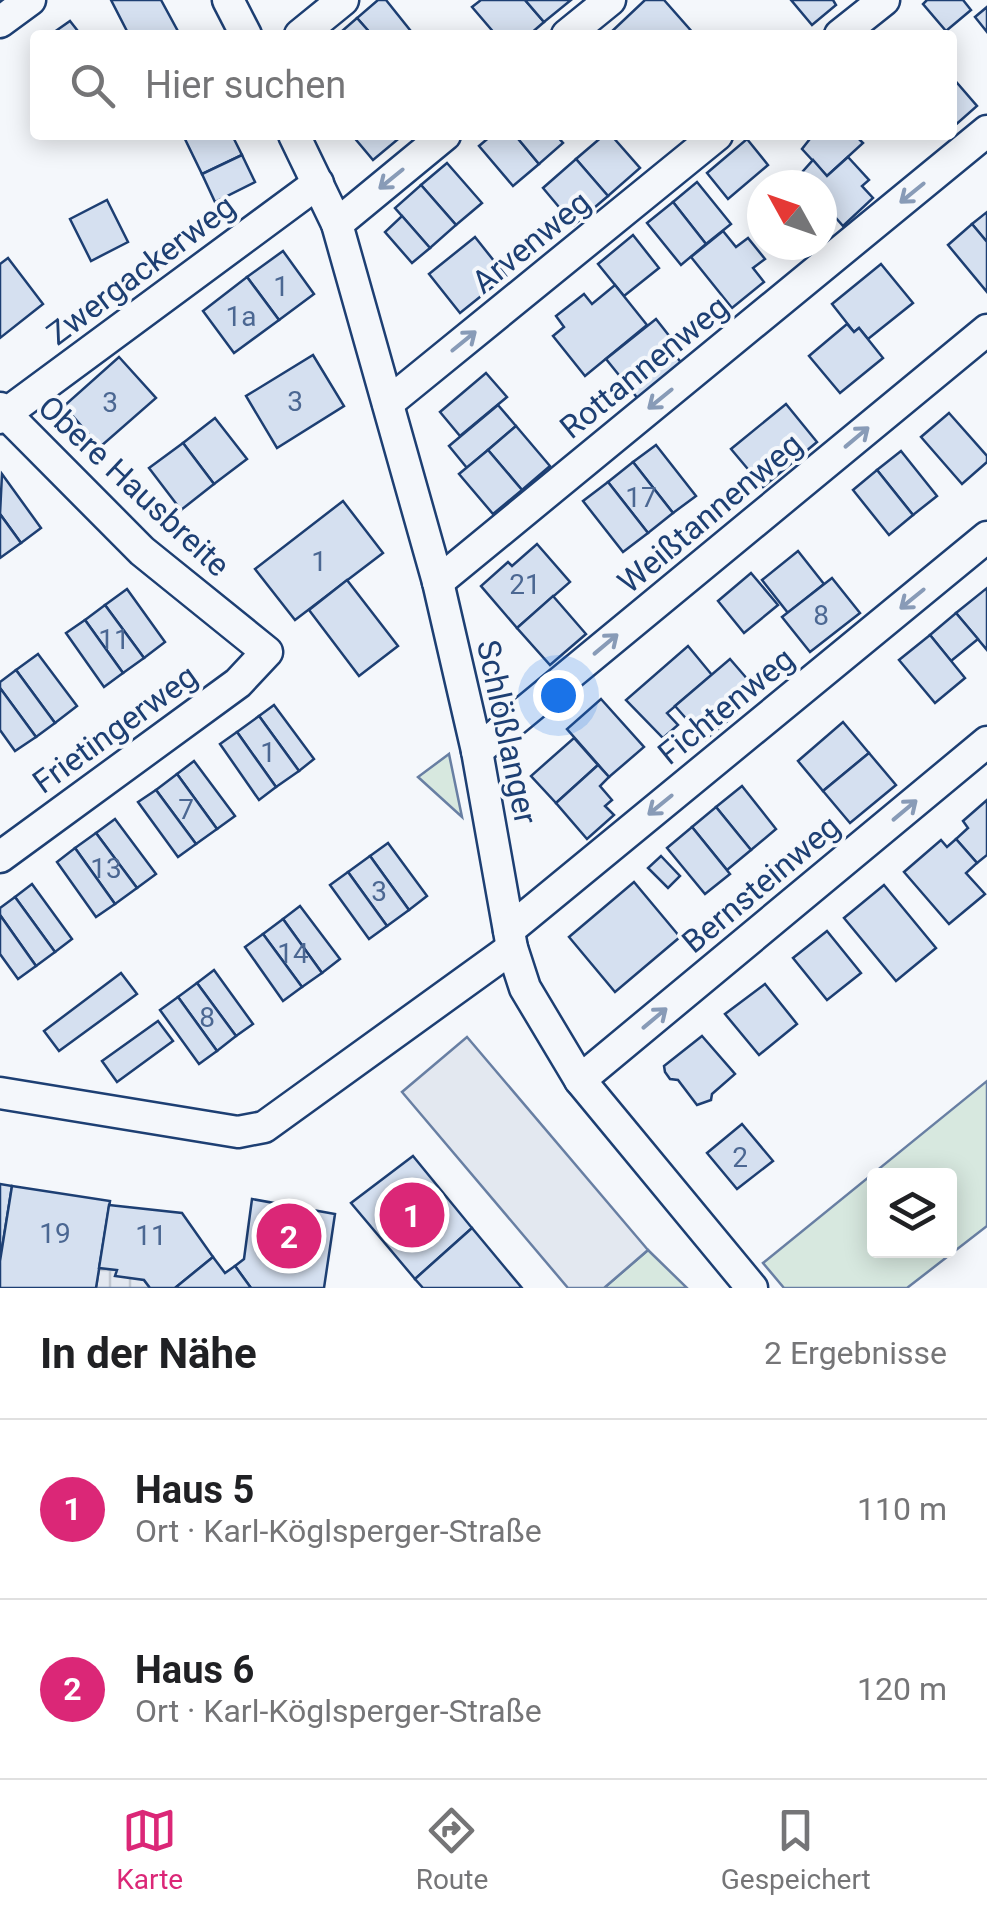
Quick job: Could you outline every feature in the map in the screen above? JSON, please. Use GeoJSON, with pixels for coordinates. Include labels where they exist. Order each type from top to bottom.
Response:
{"type":"FeatureCollection","features":[{"type":"Feature","properties":{"kind":"street"},"geometry":{"type":"LineString","coordinates":[[0,22],[30,0]]}},
{"type":"Feature","properties":{"kind":"street"},"geometry":{"type":"LineString","coordinates":[[228,0],[243,30]]}},
{"type":"Feature","properties":{"kind":"street"},"geometry":{"type":"LineString","coordinates":[[306,30],[343,0]]}},
{"type":"Feature","properties":{"kind":"street"},"geometry":{"type":"LineString","coordinates":[[573,30],[610,0]]}},
{"type":"Feature","properties":{"kind":"street"},"geometry":{"type":"LineString","coordinates":[[846,30],[884,0]]}},
{"type":"Feature","properties":{"kind":"street","name":"Rottannenweg"},"geometry":{"type":"LineString","coordinates":[[438,582],[987,131]]}},
{"type":"Feature","properties":{"kind":"street","name":"Schlößlanger"},"geometry":{"type":"LineString","coordinates":[[296,140],[337,224],[438,582],[477,751],[511,938],[525,988],[580,1080],[752,1288]]}},
{"type":"Feature","properties":{"kind":"street"},"geometry":{"type":"LineString","coordinates":[[337,224],[439,140]]}},
{"type":"Feature","properties":{"kind":"street","name":"Arvenweg"},"geometry":{"type":"LineString","coordinates":[[388,402],[711,140]]}},
{"type":"Feature","properties":{"kind":"street","name":"Zwergackerweg"},"geometry":{"type":"LineString","coordinates":[[2,413],[318,183]]}},
{"type":"Feature","properties":{"kind":"street","name":"Weißtannenweg"},"geometry":{"type":"LineString","coordinates":[[477,751],[987,330]]}},
{"type":"Feature","properties":{"kind":"street","name":"Obere Hausbreite"},"geometry":{"type":"LineString","coordinates":[[2,413],[142,551],[267,652]]}},
{"type":"Feature","properties":{"kind":"street","name":"Fichtenweg"},"geometry":{"type":"LineString","coordinates":[[0,1092],[238,1132],[264,1127],[511,938],[987,537]]}},
{"type":"Feature","properties":{"kind":"street","name":"Frietingerweg"},"geometry":{"type":"LineString","coordinates":[[0,857],[238,683],[267,652]]}},
{"type":"Feature","properties":{"kind":"street","name":"Bernsteinweg"},"geometry":{"type":"LineString","coordinates":[[580,1080],[987,742]]}},
{"type":"Feature","properties":{"kind":"shaded area"},"geometry":{"type":"Polygon","coordinates":[[[449,754],[462,817],[418,777],[449,754]]]}},
{"type":"Feature","properties":{"kind":"shaded area"},"geometry":{"type":"Polygon","coordinates":[[[467,1037],[648,1250],[604,1288],[568,1288],[402,1092],[467,1037]]]}},
{"type":"Feature","properties":{"kind":"shaded area"},"geometry":{"type":"Polygon","coordinates":[[[987,1081],[987,1226],[957,1249],[957,1168],[880,1168],[987,1081]]]}},
{"type":"Feature","properties":{"kind":"shaded area"},"geometry":{"type":"Polygon","coordinates":[[[867,1178],[867,1258],[946,1258],[907,1288],[784,1288],[763,1263],[867,1178]]]}},
{"type":"Feature","properties":{"kind":"shaded area"},"geometry":{"type":"Polygon","coordinates":[[[648,1250],[687,1288],[604,1288],[648,1250]]]}},
{"type":"Feature","properties":{"kind":"shaded area"},"geometry":{"type":"Polygon","coordinates":[[[99,1268],[144,1280],[150,1288],[96,1288],[99,1268]]]}},
{"type":"Feature","properties":{"kind":"building"},"geometry":{"type":"Polygon","coordinates":[[[111,0],[161,0],[177,30],[126,30],[111,0]]]}},
{"type":"Feature","properties":{"kind":"building"},"geometry":{"type":"Polygon","coordinates":[[[378,0],[386,0],[410,30],[368,30],[357,18],[378,0]]]}},
{"type":"Feature","properties":{"kind":"building"},"geometry":{"type":"Polygon","coordinates":[[[481,0],[525,0],[544,22],[535,30],[492,30],[472,7],[481,0]]]}},
{"type":"Feature","properties":{"kind":"building"},"geometry":{"type":"Polygon","coordinates":[[[525,0],[571,0],[544,22],[525,0]]]}},
{"type":"Feature","properties":{"kind":"building"},"geometry":{"type":"Polygon","coordinates":[[[645,0],[664,0],[690,30],[613,30],[645,0]]]}},
{"type":"Feature","properties":{"kind":"building"},"geometry":{"type":"Polygon","coordinates":[[[791,0],[833,0],[836,5],[812,25],[791,0]]]}},
{"type":"Feature","properties":{"kind":"building"},"geometry":{"type":"Polygon","coordinates":[[[927,0],[963,0],[971,10],[945,30],[923,4],[927,0]]]}},
{"type":"Feature","properties":{"kind":"building"},"geometry":{"type":"Polygon","coordinates":[[[987,7],[987,32],[975,17],[987,7]]]}},
{"type":"Feature","properties":{"kind":"building"},"geometry":{"type":"Polygon","coordinates":[[[357,18],[368,30],[343,30],[357,18]]]}},
{"type":"Feature","properties":{"kind":"building"},"geometry":{"type":"Polygon","coordinates":[[[70,21],[77,30],[57,30],[70,21]]]}},
{"type":"Feature","properties":{"kind":"building"},"geometry":{"type":"Polygon","coordinates":[[[957,83],[977,106],[957,124],[957,83]]]}},
{"type":"Feature","properties":{"kind":"building"},"geometry":{"type":"Polygon","coordinates":[[[185,140],[234,140],[242,155],[202,174],[185,140]]]}},
{"type":"Feature","properties":{"kind":"building"},"geometry":{"type":"Polygon","coordinates":[[[356,140],[397,140],[373,160],[356,140]]]}},
{"type":"Feature","properties":{"kind":"building"},"geometry":{"type":"Polygon","coordinates":[[[486,140],[519,140],[539,164],[513,186],[479,146],[486,140]]]}},
{"type":"Feature","properties":{"kind":"building"},"geometry":{"type":"Polygon","coordinates":[[[519,140],[560,140],[563,143],[539,164],[519,140]]]}},
{"type":"Feature","properties":{"kind":"building"},"geometry":{"type":"Polygon","coordinates":[[[598,140],[615,140],[640,168],[608,196],[576,159],[598,140]]]}},
{"type":"Feature","properties":{"kind":"building"},"geometry":{"type":"Polygon","coordinates":[[[748,140],[768,165],[762,170],[747,170],[747,183],[728,199],[707,173],[748,140]]]}},
{"type":"Feature","properties":{"kind":"building"},"geometry":{"type":"Polygon","coordinates":[[[809,140],[863,143],[834,170],[821,170],[802,149],[809,140]]]}},
{"type":"Feature","properties":{"kind":"building"},"geometry":{"type":"Polygon","coordinates":[[[242,155],[255,182],[215,202],[202,174],[242,155]]]}},
{"type":"Feature","properties":{"kind":"building"},"geometry":{"type":"Polygon","coordinates":[[[848,157],[869,180],[862,186],[873,198],[843,226],[837,219],[837,170],[834,170],[848,157]]]}},
{"type":"Feature","properties":{"kind":"building"},"geometry":{"type":"Polygon","coordinates":[[[576,159],[608,196],[574,225],[543,188],[576,159]]]}},
{"type":"Feature","properties":{"kind":"building"},"geometry":{"type":"Polygon","coordinates":[[[813,160],[822,170],[804,170],[813,160]]]}},
{"type":"Feature","properties":{"kind":"building"},"geometry":{"type":"Polygon","coordinates":[[[447,163],[482,203],[456,225],[421,185],[447,163]]]}},
{"type":"Feature","properties":{"kind":"building"},"geometry":{"type":"Polygon","coordinates":[[[697,182],[731,224],[706,244],[673,202],[697,182]]]}},
{"type":"Feature","properties":{"kind":"building"},"geometry":{"type":"Polygon","coordinates":[[[421,185],[456,225],[430,248],[395,208],[421,185]]]}},
{"type":"Feature","properties":{"kind":"building"},"geometry":{"type":"Polygon","coordinates":[[[107,200],[128,242],[91,261],[70,219],[107,200]]]}},
{"type":"Feature","properties":{"kind":"building"},"geometry":{"type":"Polygon","coordinates":[[[673,202],[706,244],[681,265],[647,223],[673,202]]]}},
{"type":"Feature","properties":{"kind":"building"},"geometry":{"type":"Polygon","coordinates":[[[987,212],[987,242],[972,224],[987,212]]]}},
{"type":"Feature","properties":{"kind":"building"},"geometry":{"type":"Polygon","coordinates":[[[402,216],[430,248],[412,263],[385,232],[402,216]]]}},
{"type":"Feature","properties":{"kind":"building"},"geometry":{"type":"Polygon","coordinates":[[[972,224],[987,242],[987,292],[948,245],[972,224]]]}},
{"type":"Feature","properties":{"kind":"building"},"geometry":{"type":"Polygon","coordinates":[[[723,231],[736,247],[747,239],[747,260],[764,260],[753,268],[764,282],[732,308],[691,257],[723,231]]]}},
{"type":"Feature","properties":{"kind":"building"},"geometry":{"type":"Polygon","coordinates":[[[633,235],[659,268],[624,296],[598,264],[633,235]]]}},
{"type":"Feature","properties":{"kind":"building"},"geometry":{"type":"Polygon","coordinates":[[[475,237],[506,276],[460,313],[429,274],[475,237]]]}},
{"type":"Feature","properties":{"kind":"building"},"geometry":{"type":"Polygon","coordinates":[[[283,251],[314,294],[279,320],[247,277],[283,251]]]}},
{"type":"Feature","properties":{"kind":"building"},"geometry":{"type":"Polygon","coordinates":[[[8,258],[43,304],[0,338],[0,264],[8,258]]]}},
{"type":"Feature","properties":{"kind":"building"},"geometry":{"type":"Polygon","coordinates":[[[881,264],[913,303],[868,339],[859,328],[854,332],[832,304],[881,264]]]}},
{"type":"Feature","properties":{"kind":"building"},"geometry":{"type":"Polygon","coordinates":[[[247,277],[279,320],[234,353],[203,311],[247,277]]]}},
{"type":"Feature","properties":{"kind":"building"},"geometry":{"type":"Polygon","coordinates":[[[615,285],[647,325],[585,376],[553,336],[564,327],[556,316],[584,294],[592,304],[615,285]]]}},
{"type":"Feature","properties":{"kind":"building"},"geometry":{"type":"Polygon","coordinates":[[[656,319],[674,342],[668,346],[683,365],[639,400],[606,359],[656,319]]]}},
{"type":"Feature","properties":{"kind":"building"},"geometry":{"type":"Polygon","coordinates":[[[847,324],[854,332],[859,328],[883,358],[840,393],[809,356],[847,324]]]}},
{"type":"Feature","properties":{"kind":"building"},"geometry":{"type":"Polygon","coordinates":[[[313,355],[344,406],[277,448],[246,396],[313,355]]]}},
{"type":"Feature","properties":{"kind":"building"},"geometry":{"type":"Polygon","coordinates":[[[119,357],[156,398],[100,447],[64,406],[119,357]]]}},
{"type":"Feature","properties":{"kind":"building"},"geometry":{"type":"Polygon","coordinates":[[[486,373],[507,397],[460,436],[440,412],[486,373]]]}},
{"type":"Feature","properties":{"kind":"building"},"geometry":{"type":"Polygon","coordinates":[[[786,404],[817,442],[763,487],[731,449],[786,404]]]}},
{"type":"Feature","properties":{"kind":"building"},"geometry":{"type":"Polygon","coordinates":[[[498,405],[516,426],[467,468],[449,446],[498,405]]]}},
{"type":"Feature","properties":{"kind":"building"},"geometry":{"type":"Polygon","coordinates":[[[949,413],[987,456],[987,462],[962,484],[921,437],[949,413]]]}},
{"type":"Feature","properties":{"kind":"building"},"geometry":{"type":"Polygon","coordinates":[[[215,418],[247,459],[214,484],[183,443],[215,418]]]}},
{"type":"Feature","properties":{"kind":"building"},"geometry":{"type":"Polygon","coordinates":[[[516,426],[550,466],[522,490],[488,450],[516,426]]]}},
{"type":"Feature","properties":{"kind":"building"},"geometry":{"type":"Polygon","coordinates":[[[183,443],[214,484],[181,510],[149,468],[183,443]]]}},
{"type":"Feature","properties":{"kind":"building"},"geometry":{"type":"Polygon","coordinates":[[[656,445],[696,496],[673,513],[633,462],[656,445]]]}},
{"type":"Feature","properties":{"kind":"building"},"geometry":{"type":"Polygon","coordinates":[[[488,450],[522,490],[493,514],[459,474],[488,450]]]}},
{"type":"Feature","properties":{"kind":"building"},"geometry":{"type":"Polygon","coordinates":[[[901,451],[937,496],[913,515],[877,470],[901,451]]]}},
{"type":"Feature","properties":{"kind":"building"},"geometry":{"type":"Polygon","coordinates":[[[633,462],[673,513],[648,533],[608,482],[633,462]]]}},
{"type":"Feature","properties":{"kind":"building"},"geometry":{"type":"Polygon","coordinates":[[[877,470],[913,515],[889,535],[853,490],[877,470]]]}},
{"type":"Feature","properties":{"kind":"building"},"geometry":{"type":"Polygon","coordinates":[[[2,474],[41,528],[21,543],[0,514],[2,474]]]}},
{"type":"Feature","properties":{"kind":"building"},"geometry":{"type":"Polygon","coordinates":[[[608,482],[648,533],[623,552],[583,501],[608,482]]]}},
{"type":"Feature","properties":{"kind":"building"},"geometry":{"type":"Polygon","coordinates":[[[343,501],[383,553],[295,620],[255,569],[343,501]]]}},
{"type":"Feature","properties":{"kind":"building"},"geometry":{"type":"Polygon","coordinates":[[[0,514],[21,543],[0,558],[0,514]]]}},
{"type":"Feature","properties":{"kind":"building"},"geometry":{"type":"Polygon","coordinates":[[[537,544],[570,582],[517,628],[481,586],[537,544]]]}},
{"type":"Feature","properties":{"kind":"building"},"geometry":{"type":"Polygon","coordinates":[[[798,551],[824,584],[788,613],[762,580],[798,551]]]}},
{"type":"Feature","properties":{"kind":"building"},"geometry":{"type":"Polygon","coordinates":[[[751,573],[778,605],[744,633],[718,601],[751,573]]]}},
{"type":"Feature","properties":{"kind":"building"},"geometry":{"type":"Polygon","coordinates":[[[832,578],[860,613],[810,652],[782,617],[832,578]]]}},
{"type":"Feature","properties":{"kind":"building"},"geometry":{"type":"Polygon","coordinates":[[[347,580],[398,646],[359,676],[309,610],[347,580]]]}},
{"type":"Feature","properties":{"kind":"building"},"geometry":{"type":"Polygon","coordinates":[[[987,588],[987,650],[956,613],[987,588]]]}},
{"type":"Feature","properties":{"kind":"building"},"geometry":{"type":"Polygon","coordinates":[[[127,589],[165,642],[144,658],[105,605],[127,589]]]}},
{"type":"Feature","properties":{"kind":"building"},"geometry":{"type":"Polygon","coordinates":[[[553,596],[586,634],[550,665],[517,628],[553,596]]]}},
{"type":"Feature","properties":{"kind":"building"},"geometry":{"type":"Polygon","coordinates":[[[105,605],[144,658],[123,673],[85,620],[105,605]]]}},
{"type":"Feature","properties":{"kind":"building"},"geometry":{"type":"Polygon","coordinates":[[[956,613],[978,639],[951,661],[930,635],[956,613]]]}},
{"type":"Feature","properties":{"kind":"building"},"geometry":{"type":"Polygon","coordinates":[[[85,620],[123,673],[104,687],[66,633],[85,620]]]}},
{"type":"Feature","properties":{"kind":"building"},"geometry":{"type":"Polygon","coordinates":[[[930,635],[965,678],[935,703],[899,660],[930,635]]]}},
{"type":"Feature","properties":{"kind":"building"},"geometry":{"type":"Polygon","coordinates":[[[688,646],[712,675],[667,713],[678,725],[663,738],[626,700],[688,646]]]}},
{"type":"Feature","properties":{"kind":"building"},"geometry":{"type":"Polygon","coordinates":[[[38,654],[77,706],[55,723],[16,670],[38,654]]]}},
{"type":"Feature","properties":{"kind":"building"},"geometry":{"type":"Polygon","coordinates":[[[730,659],[749,681],[728,698],[739,711],[705,740],[675,706],[730,659]]]}},
{"type":"Feature","properties":{"kind":"building"},"geometry":{"type":"Polygon","coordinates":[[[16,670],[55,723],[36,737],[0,688],[0,682],[16,670]]]}},
{"type":"Feature","properties":{"kind":"building"},"geometry":{"type":"Polygon","coordinates":[[[0,688],[36,737],[15,751],[0,730],[0,688]]]}},
{"type":"Feature","properties":{"kind":"building"},"geometry":{"type":"Polygon","coordinates":[[[601,699],[644,747],[609,777],[567,729],[601,699]]]}},
{"type":"Feature","properties":{"kind":"building"},"geometry":{"type":"Polygon","coordinates":[[[274,705],[314,759],[299,771],[259,716],[274,705]]]}},
{"type":"Feature","properties":{"kind":"building"},"geometry":{"type":"Polygon","coordinates":[[[259,716],[299,771],[276,787],[237,732],[259,716]]]}},
{"type":"Feature","properties":{"kind":"building"},"geometry":{"type":"Polygon","coordinates":[[[843,722],[869,753],[823,791],[798,761],[843,722]]]}},
{"type":"Feature","properties":{"kind":"building"},"geometry":{"type":"Polygon","coordinates":[[[237,732],[276,787],[259,800],[220,744],[237,732]]]}},
{"type":"Feature","properties":{"kind":"building"},"geometry":{"type":"Polygon","coordinates":[[[574,738],[598,765],[556,803],[531,776],[574,738]]]}},
{"type":"Feature","properties":{"kind":"building"},"geometry":{"type":"Polygon","coordinates":[[[869,753],[896,785],[850,823],[823,791],[869,753]]]}},
{"type":"Feature","properties":{"kind":"building"},"geometry":{"type":"Polygon","coordinates":[[[194,761],[235,816],[217,829],[177,774],[194,761]]]}},
{"type":"Feature","properties":{"kind":"building"},"geometry":{"type":"Polygon","coordinates":[[[598,765],[609,777],[600,786],[612,800],[605,806],[614,815],[587,839],[556,803],[598,765]]]}},
{"type":"Feature","properties":{"kind":"building"},"geometry":{"type":"Polygon","coordinates":[[[177,774],[217,829],[196,844],[156,790],[177,774]]]}},
{"type":"Feature","properties":{"kind":"building"},"geometry":{"type":"Polygon","coordinates":[[[742,786],[776,829],[751,850],[716,807],[742,786]]]}},
{"type":"Feature","properties":{"kind":"building"},"geometry":{"type":"Polygon","coordinates":[[[156,790],[196,844],[178,857],[138,802],[156,790]]]}},
{"type":"Feature","properties":{"kind":"building"},"geometry":{"type":"Polygon","coordinates":[[[987,800],[987,855],[977,863],[956,839],[968,828],[963,821],[987,800]]]}},
{"type":"Feature","properties":{"kind":"building"},"geometry":{"type":"Polygon","coordinates":[[[716,807],[751,850],[727,870],[692,827],[716,807]]]}},
{"type":"Feature","properties":{"kind":"building"},"geometry":{"type":"Polygon","coordinates":[[[115,819],[156,874],[137,888],[96,833],[115,819]]]}},
{"type":"Feature","properties":{"kind":"building"},"geometry":{"type":"Polygon","coordinates":[[[692,827],[730,874],[705,894],[667,848],[692,827]]]}},
{"type":"Feature","properties":{"kind":"building"},"geometry":{"type":"Polygon","coordinates":[[[96,833],[137,888],[115,904],[75,848],[96,833]]]}},
{"type":"Feature","properties":{"kind":"building"},"geometry":{"type":"Polygon","coordinates":[[[956,839],[977,863],[966,873],[985,894],[949,924],[904,872],[941,840],[947,847],[956,839]]]}},
{"type":"Feature","properties":{"kind":"building"},"geometry":{"type":"Polygon","coordinates":[[[388,843],[427,896],[409,910],[370,856],[388,843]]]}},
{"type":"Feature","properties":{"kind":"building"},"geometry":{"type":"Polygon","coordinates":[[[75,848],[115,904],[96,917],[57,862],[75,848]]]}},
{"type":"Feature","properties":{"kind":"building"},"geometry":{"type":"Polygon","coordinates":[[[370,856],[409,910],[387,926],[348,872],[370,856]]]}},
{"type":"Feature","properties":{"kind":"building"},"geometry":{"type":"Polygon","coordinates":[[[661,856],[680,876],[668,888],[648,868],[661,856]]]}},
{"type":"Feature","properties":{"kind":"building"},"geometry":{"type":"Polygon","coordinates":[[[348,872],[387,926],[369,939],[330,885],[348,872]]]}},
{"type":"Feature","properties":{"kind":"building"},"geometry":{"type":"Polygon","coordinates":[[[634,882],[680,937],[615,992],[569,937],[634,882]]]}},
{"type":"Feature","properties":{"kind":"building"},"geometry":{"type":"Polygon","coordinates":[[[32,884],[72,939],[55,952],[15,897],[32,884]]]}},
{"type":"Feature","properties":{"kind":"building"},"geometry":{"type":"Polygon","coordinates":[[[884,885],[936,948],[896,981],[844,918],[884,885]]]}},
{"type":"Feature","properties":{"kind":"building"},"geometry":{"type":"Polygon","coordinates":[[[15,897],[55,952],[36,966],[0,915],[0,908],[15,897]]]}},
{"type":"Feature","properties":{"kind":"building"},"geometry":{"type":"Polygon","coordinates":[[[300,906],[340,959],[322,973],[283,919],[300,906]]]}},
{"type":"Feature","properties":{"kind":"building"},"geometry":{"type":"Polygon","coordinates":[[[0,915],[36,966],[18,979],[0,954],[0,915]]]}},
{"type":"Feature","properties":{"kind":"building"},"geometry":{"type":"Polygon","coordinates":[[[283,919],[322,973],[302,987],[263,934],[283,919]]]}},
{"type":"Feature","properties":{"kind":"building"},"geometry":{"type":"Polygon","coordinates":[[[827,931],[861,973],[827,1000],[793,958],[827,931]]]}},
{"type":"Feature","properties":{"kind":"building"},"geometry":{"type":"Polygon","coordinates":[[[263,934],[302,987],[283,1001],[245,947],[263,934]]]}},
{"type":"Feature","properties":{"kind":"building"},"geometry":{"type":"Polygon","coordinates":[[[214,970],[253,1024],[236,1036],[197,983],[214,970]]]}},
{"type":"Feature","properties":{"kind":"building"},"geometry":{"type":"Polygon","coordinates":[[[121,973],[137,994],[59,1051],[44,1031],[121,973]]]}},
{"type":"Feature","properties":{"kind":"building"},"geometry":{"type":"Polygon","coordinates":[[[197,983],[236,1036],[217,1051],[178,997],[197,983]]]}},
{"type":"Feature","properties":{"kind":"building"},"geometry":{"type":"Polygon","coordinates":[[[765,984],[797,1024],[759,1055],[725,1014],[765,984]]]}},
{"type":"Feature","properties":{"kind":"building"},"geometry":{"type":"Polygon","coordinates":[[[178,997],[217,1051],[199,1064],[160,1010],[178,997]]]}},
{"type":"Feature","properties":{"kind":"building"},"geometry":{"type":"Polygon","coordinates":[[[158,1021],[173,1041],[117,1082],[102,1061],[158,1021]]]}},
{"type":"Feature","properties":{"kind":"building"},"geometry":{"type":"Polygon","coordinates":[[[702,1036],[735,1074],[712,1094],[711,1100],[697,1105],[678,1080],[670,1079],[664,1066],[702,1036]]]}},
{"type":"Feature","properties":{"kind":"building"},"geometry":{"type":"Polygon","coordinates":[[[742,1124],[773,1161],[737,1189],[707,1153],[742,1124]]]}},
{"type":"Feature","properties":{"kind":"building"},"geometry":{"type":"Polygon","coordinates":[[[413,1156],[472,1228],[415,1279],[351,1203],[413,1156]]]}},
{"type":"Feature","properties":{"kind":"building"},"geometry":{"type":"Polygon","coordinates":[[[0,1184],[12,1186],[0,1261],[0,1184]]]}},
{"type":"Feature","properties":{"kind":"building"},"geometry":{"type":"Polygon","coordinates":[[[12,1186],[110,1201],[96,1288],[0,1288],[0,1261],[12,1186]]]}},
{"type":"Feature","properties":{"kind":"building"},"geometry":{"type":"Polygon","coordinates":[[[252,1199],[335,1214],[324,1288],[251,1288],[235,1266],[244,1259],[252,1199]]]}},
{"type":"Feature","properties":{"kind":"building"},"geometry":{"type":"Polygon","coordinates":[[[109,1205],[182,1213],[213,1257],[175,1288],[150,1288],[144,1280],[115,1276],[117,1270],[99,1268],[109,1205]]]}},
{"type":"Feature","properties":{"kind":"building"},"geometry":{"type":"Polygon","coordinates":[[[472,1228],[522,1288],[423,1288],[415,1279],[472,1228]]]}},
{"type":"Feature","properties":{"kind":"building"},"geometry":{"type":"Polygon","coordinates":[[[213,1257],[225,1273],[235,1266],[251,1288],[175,1288],[213,1257]]]}},
{"type":"Feature","properties":{"kind":"place","name":"Haus 5"},"geometry":{"type":"Point","coordinates":[412,1215]}},
{"type":"Feature","properties":{"kind":"place","name":"Haus 6"},"geometry":{"type":"Point","coordinates":[289,1236]}}]}
